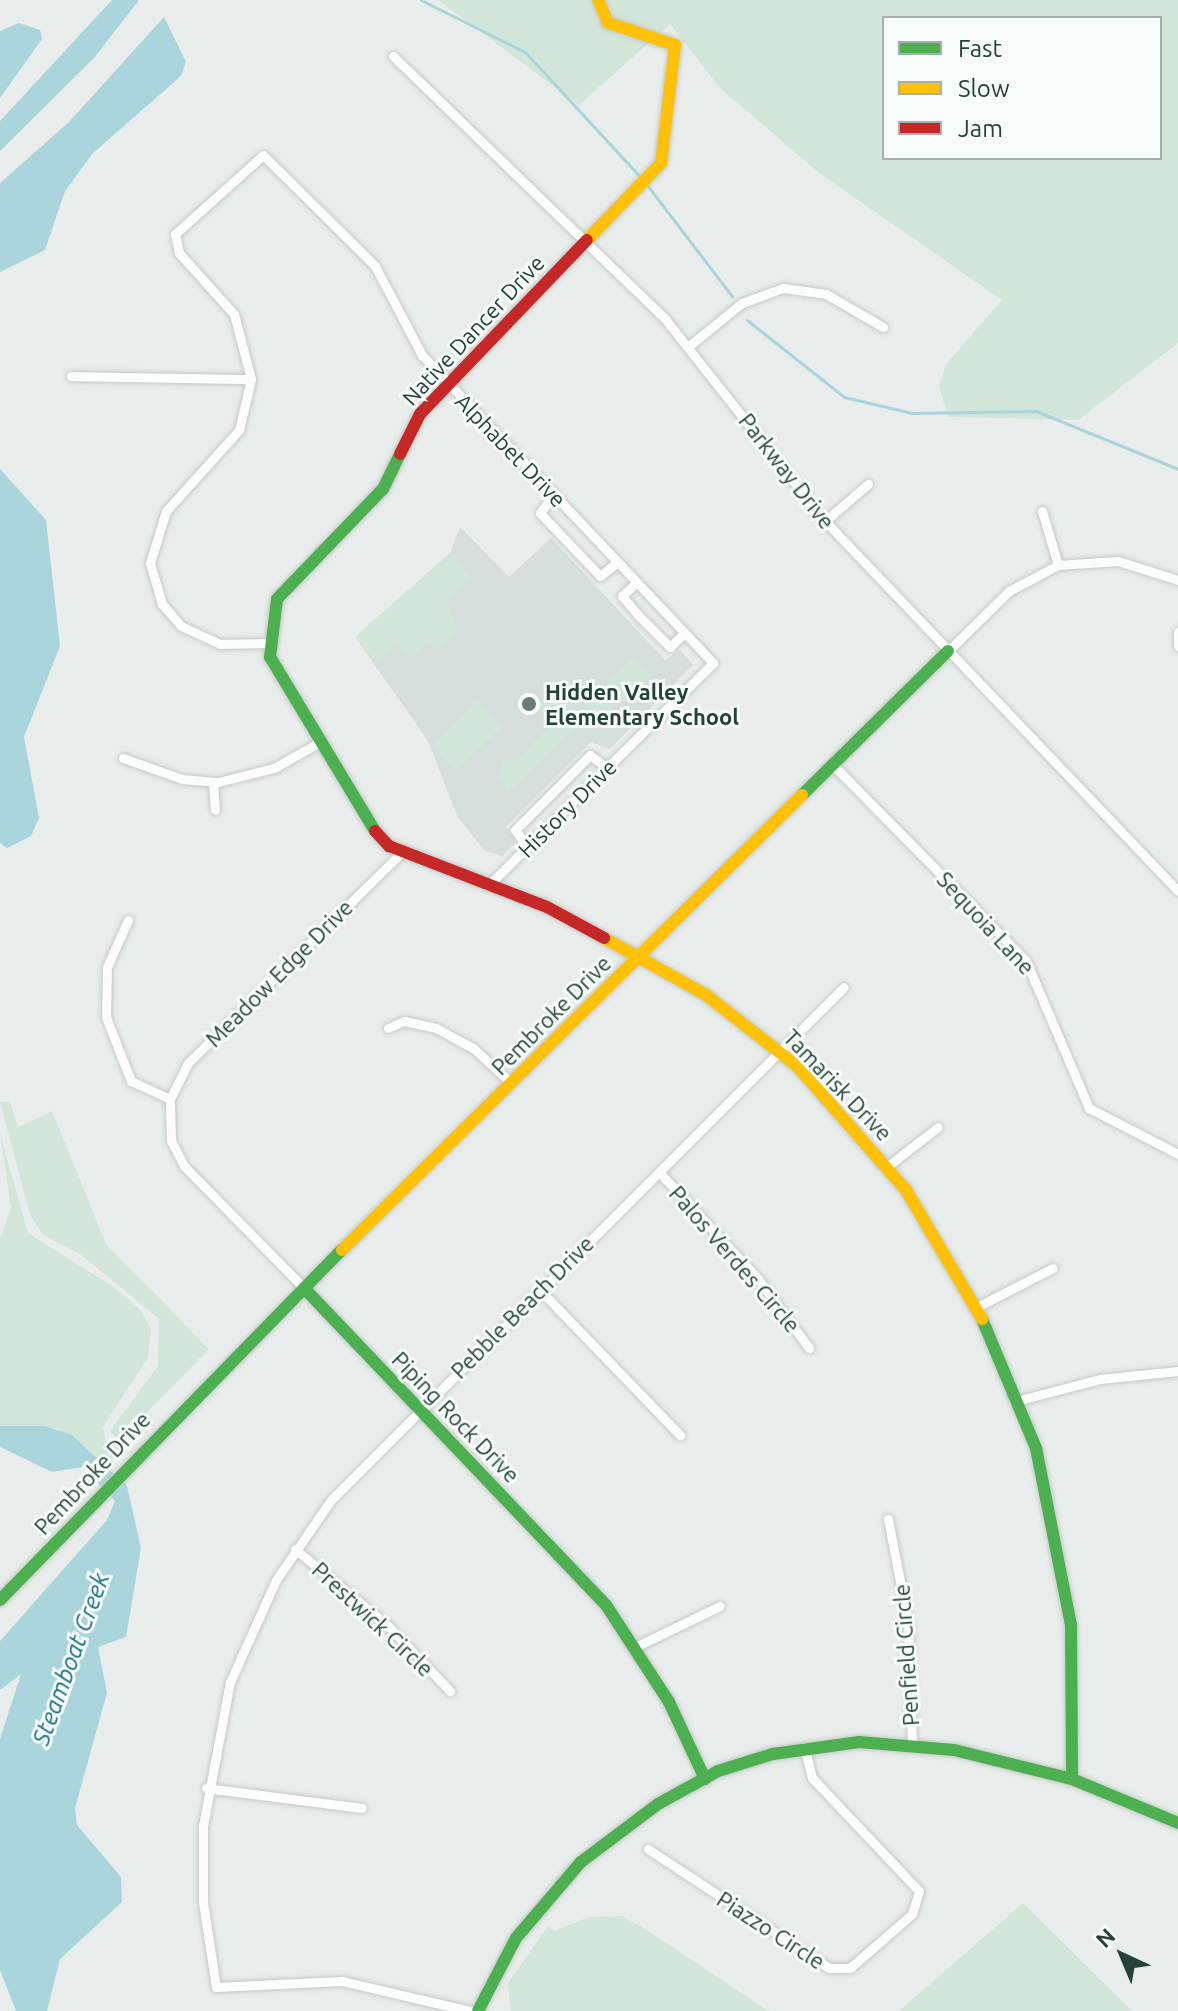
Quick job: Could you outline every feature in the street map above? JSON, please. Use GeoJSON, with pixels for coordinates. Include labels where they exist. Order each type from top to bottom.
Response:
{"type":"FeatureCollection","features":[{"type":"Feature","properties":{"kind":"street","name":"Native Dancer Drive"},"geometry":{"type":"LineString","coordinates":[[267,643],[283,589],[383,489],[411,427],[447,384],[661,163],[675,45],[608,23],[598,0]]}},
{"type":"Feature","properties":{"kind":"street","name":"Parkway Drive"},"geometry":{"type":"LineString","coordinates":[[393,56],[689,346],[825,521],[1178,891]]}},
{"type":"Feature","properties":{"kind":"street","name":"Alphabet Drive"},"geometry":{"type":"LineString","coordinates":[[251,379],[234,314],[174,240],[240,169],[262,151],[375,266],[414,343],[447,384],[713,663]]}},
{"type":"Feature","properties":{"kind":"street"},"geometry":{"type":"LineString","coordinates":[[689,346],[742,303],[783,288],[826,294],[883,327]]}},
{"type":"Feature","properties":{"kind":"street"},"geometry":{"type":"LineString","coordinates":[[71,376],[251,379],[239,430],[166,511],[150,563],[162,604],[181,626],[220,644],[267,643]]}},
{"type":"Feature","properties":{"kind":"street"},"geometry":{"type":"LineString","coordinates":[[825,521],[868,484]]}},
{"type":"Feature","properties":{"kind":"street"},"geometry":{"type":"LineString","coordinates":[[553,495],[540,513],[600,576],[617,562]]}},
{"type":"Feature","properties":{"kind":"street"},"geometry":{"type":"LineString","coordinates":[[1042,511],[1058,565]]}},
{"type":"Feature","properties":{"kind":"street","name":"Pembroke Drive"},"geometry":{"type":"LineString","coordinates":[[0,1600],[129,1460],[1009,591],[1058,565],[1118,561],[1178,580]]}},
{"type":"Feature","properties":{"kind":"street"},"geometry":{"type":"LineString","coordinates":[[637,582],[622,596],[639,616],[670,647],[684,633]]}},
{"type":"Feature","properties":{"kind":"street"},"geometry":{"type":"LineString","coordinates":[[1178,632],[1178,646]]}},
{"type":"Feature","properties":{"kind":"street","name":"Tamarisk Drive"},"geometry":{"type":"LineString","coordinates":[[267,643],[275,671],[364,820],[400,854],[488,886],[641,955],[781,1052],[888,1166],[977,1307],[1020,1400],[1067,1583],[1072,1779]]}},
{"type":"Feature","properties":{"kind":"street","name":"History Drive"},"geometry":{"type":"LineString","coordinates":[[488,886],[713,663]]}},
{"type":"Feature","properties":{"kind":"street"},"geometry":{"type":"LineString","coordinates":[[123,758],[213,782],[255,776],[318,743]]}},
{"type":"Feature","properties":{"kind":"street"},"geometry":{"type":"LineString","coordinates":[[528,847],[515,830],[590,755],[607,768]]}},
{"type":"Feature","properties":{"kind":"street","name":"Sequoia Lane"},"geometry":{"type":"LineString","coordinates":[[833,765],[1026,961],[1089,1108],[1178,1154]]}},
{"type":"Feature","properties":{"kind":"street"},"geometry":{"type":"LineString","coordinates":[[213,782],[215,810]]}},
{"type":"Feature","properties":{"kind":"street","name":"Meadow Edge Drive"},"geometry":{"type":"LineString","coordinates":[[170,1099],[188,1063],[400,854]]}},
{"type":"Feature","properties":{"kind":"street"},"geometry":{"type":"LineString","coordinates":[[128,920],[107,967],[106,1017],[131,1081],[170,1099]]}},
{"type":"Feature","properties":{"kind":"street","name":"Pebble Beach Drive"},"geometry":{"type":"LineString","coordinates":[[470,2011],[342,1981],[216,1987],[203,1902],[206,1788],[243,1648],[295,1549],[420,1408],[844,987]]}},
{"type":"Feature","properties":{"kind":"street"},"geometry":{"type":"LineString","coordinates":[[388,1028],[411,1021],[445,1032],[511,1083]]}},
{"type":"Feature","properties":{"kind":"street","name":"Piping Rock Drive"},"geometry":{"type":"LineString","coordinates":[[170,1099],[171,1141],[184,1166],[580,1573],[635,1647],[705,1779]]}},
{"type":"Feature","properties":{"kind":"street"},"geometry":{"type":"LineString","coordinates":[[888,1166],[938,1127]]}},
{"type":"Feature","properties":{"kind":"street","name":"Palos Verdes Circle"},"geometry":{"type":"LineString","coordinates":[[659,1172],[750,1269],[809,1348]]}},
{"type":"Feature","properties":{"kind":"street"},"geometry":{"type":"LineString","coordinates":[[977,1307],[1053,1268]]}},
{"type":"Feature","properties":{"kind":"street"},"geometry":{"type":"LineString","coordinates":[[540,1290],[680,1435]]}},
{"type":"Feature","properties":{"kind":"street"},"geometry":{"type":"LineString","coordinates":[[1020,1400],[1100,1379],[1178,1371]]}},
{"type":"Feature","properties":{"kind":"street","name":"Penfield Circle"},"geometry":{"type":"LineString","coordinates":[[888,1519],[908,1623],[912,1744]]}},
{"type":"Feature","properties":{"kind":"street","name":"Prestwick Circle"},"geometry":{"type":"LineString","coordinates":[[295,1549],[388,1626],[450,1691]]}},
{"type":"Feature","properties":{"kind":"street"},"geometry":{"type":"LineString","coordinates":[[635,1647],[720,1606]]}},
{"type":"Feature","properties":{"kind":"street"},"geometry":{"type":"LineString","coordinates":[[478,2011],[516,1938],[581,1862],[632,1820],[705,1779],[804,1747],[912,1744],[1072,1779],[1178,1823]]}},
{"type":"Feature","properties":{"kind":"street","name":"Piazzo Circle"},"geometry":{"type":"LineString","coordinates":[[648,1849],[829,1968],[850,1968],[912,1914],[919,1891],[812,1778],[804,1747]]}},
{"type":"Feature","properties":{"kind":"street"},"geometry":{"type":"LineString","coordinates":[[206,1788],[362,1808]]}},
{"type":"Feature","properties":{"kind":"shaded area","name":"Hidden Valley Elementary School"},"geometry":{"type":"Polygon","coordinates":[[[460,527],[509,577],[551,538],[665,660],[680,650],[693,665],[610,749],[591,742],[506,826],[515,843],[502,856],[485,851],[458,818],[428,741],[355,637],[450,553],[460,527]]]}},
{"type":"Feature","properties":{"kind":"green space"},"geometry":{"type":"Polygon","coordinates":[[[438,0],[1178,0],[1178,343],[1078,420],[948,417],[939,386],[946,364],[1002,300],[819,173],[719,87],[670,24],[579,105],[438,0]]]}},
{"type":"Feature","properties":{"kind":"green space"},"geometry":{"type":"Polygon","coordinates":[[[451,553],[470,578],[446,602],[458,629],[437,650],[429,642],[410,658],[397,645],[377,662],[355,637],[451,553]]]}},
{"type":"Feature","properties":{"kind":"green space"},"geometry":{"type":"Polygon","coordinates":[[[633,657],[652,677],[626,703],[606,683],[633,657]]]}},
{"type":"Feature","properties":{"kind":"green space"},"geometry":{"type":"Polygon","coordinates":[[[551,691],[580,712],[600,693],[613,707],[596,724],[579,724],[507,793],[498,775],[505,759],[517,760],[552,724],[535,705],[551,691]]]}},
{"type":"Feature","properties":{"kind":"green space"},"geometry":{"type":"Polygon","coordinates":[[[478,701],[502,726],[456,771],[432,745],[478,701]]]}},
{"type":"Feature","properties":{"kind":"green space"},"geometry":{"type":"Polygon","coordinates":[[[0,1102],[10,1102],[18,1127],[52,1111],[106,1244],[209,1349],[119,1441],[110,1431],[158,1366],[159,1319],[80,1254],[43,1235],[30,1215],[0,1102]]]}},
{"type":"Feature","properties":{"kind":"green space"},"geometry":{"type":"Polygon","coordinates":[[[0,1133],[28,1233],[112,1286],[141,1310],[151,1330],[148,1358],[103,1427],[106,1441],[123,1448],[106,1465],[56,1428],[0,1426],[0,1239],[11,1208],[0,1133]]]}},
{"type":"Feature","properties":{"kind":"green space"},"geometry":{"type":"Polygon","coordinates":[[[1023,1903],[1132,2011],[899,2011],[1023,1903]]]}},
{"type":"Feature","properties":{"kind":"green space"},"geometry":{"type":"Polygon","coordinates":[[[622,1916],[769,2011],[511,2011],[508,1983],[548,1926],[554,1931],[589,1917],[622,1916]]]}},
{"type":"Feature","properties":{"kind":"water"},"geometry":{"type":"Polygon","coordinates":[[[112,0],[139,0],[94,58],[0,151],[0,121],[112,0]]]}},
{"type":"Feature","properties":{"kind":"water"},"geometry":{"type":"Polygon","coordinates":[[[164,17],[186,62],[181,76],[93,153],[65,191],[45,250],[0,272],[0,183],[69,122],[164,17]]]}},
{"type":"Feature","properties":{"kind":"water"},"geometry":{"type":"Polygon","coordinates":[[[19,23],[40,30],[42,39],[0,98],[0,31],[19,23]]]}},
{"type":"Feature","properties":{"kind":"water"},"geometry":{"type":"Polygon","coordinates":[[[0,469],[46,520],[60,646],[24,737],[39,818],[31,836],[7,848],[0,843],[0,469]]]}},
{"type":"Feature","properties":{"kind":"water","name":"Steamboat Creek"},"geometry":{"type":"Polygon","coordinates":[[[0,1426],[45,1426],[72,1435],[127,1486],[141,1548],[126,1637],[98,1647],[107,1693],[75,1808],[77,1825],[121,1877],[122,1902],[60,1959],[47,2011],[16,2011],[0,1970],[0,1739],[21,1674],[0,1690],[0,1641],[107,1520],[115,1501],[83,1467],[52,1472],[0,1447],[0,1426]]]}},
{"type":"Feature","properties":{"kind":"waterway"},"geometry":{"type":"LineString","coordinates":[[421,0],[525,52],[642,179]]}},
{"type":"Feature","properties":{"kind":"waterway"},"geometry":{"type":"LineString","coordinates":[[647,185],[732,296]]}},
{"type":"Feature","properties":{"kind":"waterway"},"geometry":{"type":"LineString","coordinates":[[747,320],[844,397],[912,413],[1036,411],[1178,469]]}},
{"type":"Feature","properties":{"kind":"traffic: fast"},"geometry":{"type":"LineString","coordinates":[[375,831],[270,657],[277,599],[383,489],[400,454]]}},
{"type":"Feature","properties":{"kind":"traffic: fast"},"geometry":{"type":"LineString","coordinates":[[802,795],[948,651]]}},
{"type":"Feature","properties":{"kind":"traffic: fast"},"geometry":{"type":"LineString","coordinates":[[0,1600],[342,1250]]}},
{"type":"Feature","properties":{"kind":"traffic: fast"},"geometry":{"type":"LineString","coordinates":[[304,1288],[606,1605],[669,1702],[705,1779]]}},
{"type":"Feature","properties":{"kind":"traffic: fast"},"geometry":{"type":"LineString","coordinates":[[982,1319],[1036,1448],[1071,1625],[1072,1779]]}},
{"type":"Feature","properties":{"kind":"traffic: fast"},"geometry":{"type":"LineString","coordinates":[[478,2011],[516,1938],[581,1862],[658,1804],[718,1771],[773,1754],[859,1742],[954,1750],[1072,1779],[1178,1823]]}},
{"type":"Feature","properties":{"kind":"traffic: slow"},"geometry":{"type":"LineString","coordinates":[[587,240],[661,163],[675,45],[608,23],[598,0]]}},
{"type":"Feature","properties":{"kind":"traffic: slow"},"geometry":{"type":"LineString","coordinates":[[342,1250],[802,795]]}},
{"type":"Feature","properties":{"kind":"traffic: slow"},"geometry":{"type":"LineString","coordinates":[[604,938],[706,995],[797,1066],[906,1190],[982,1319]]}},
{"type":"Feature","properties":{"kind":"traffic: jam"},"geometry":{"type":"LineString","coordinates":[[400,454],[420,414],[587,240]]}},
{"type":"Feature","properties":{"kind":"traffic: jam"},"geometry":{"type":"LineString","coordinates":[[375,831],[389,846],[547,907],[604,938]]}},
{"type":"Feature","properties":{"kind":"place","name":"Hidden Valley Elementary School"},"geometry":{"type":"Point","coordinates":[529,704]}}]}
